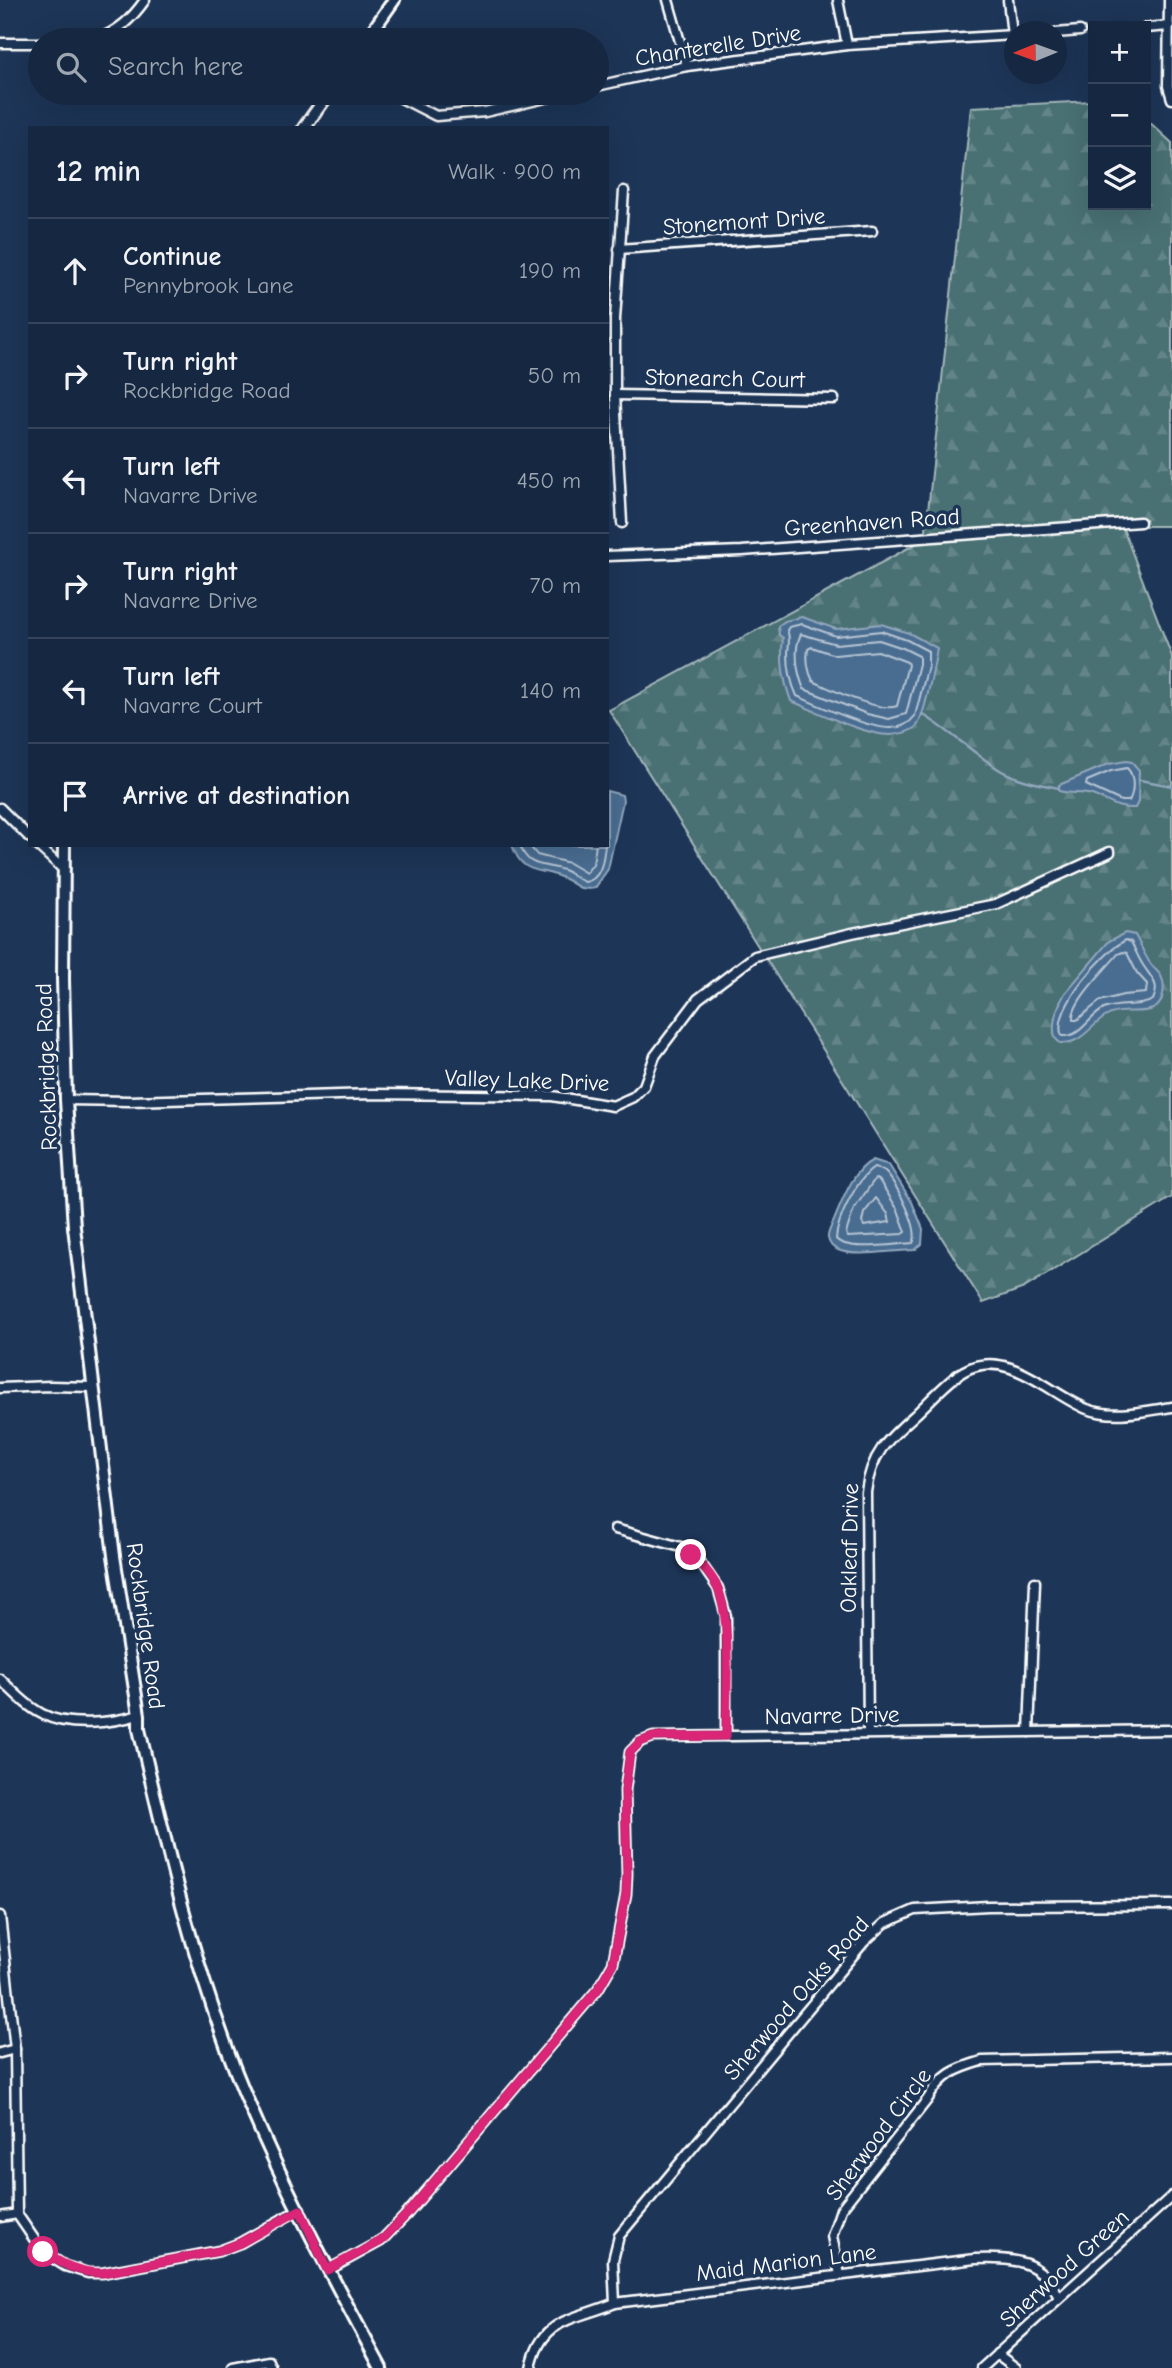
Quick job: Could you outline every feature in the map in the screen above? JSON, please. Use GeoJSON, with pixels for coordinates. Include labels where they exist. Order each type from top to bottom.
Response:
{"type":"FeatureCollection","features":[{"type":"Feature","properties":{"kind":"main road"},"geometry":{"type":"LineString","coordinates":[[374,28],[394,0]]}},
{"type":"Feature","properties":{"kind":"main road"},"geometry":{"type":"LineString","coordinates":[[305,126],[320,105]]}},
{"type":"Feature","properties":{"kind":"main road","name":"Rockbridge Road"},"geometry":{"type":"LineString","coordinates":[[64,847],[66,1100],[74,1227],[139,1729],[177,1891],[210,2001],[236,2071],[268,2148],[327,2270],[381,2368]]}},
{"type":"Feature","properties":{"kind":"street"},"geometry":{"type":"LineString","coordinates":[[121,28],[133,17],[145,0]]}},
{"type":"Feature","properties":{"kind":"street"},"geometry":{"type":"LineString","coordinates":[[668,0],[687,65]]}},
{"type":"Feature","properties":{"kind":"street"},"geometry":{"type":"LineString","coordinates":[[838,0],[847,45]]}},
{"type":"Feature","properties":{"kind":"street"},"geometry":{"type":"LineString","coordinates":[[1008,0],[1011,21]]}},
{"type":"Feature","properties":{"kind":"street"},"geometry":{"type":"LineString","coordinates":[[1169,0],[1168,86],[1172,99]]}},
{"type":"Feature","properties":{"kind":"street"},"geometry":{"type":"LineString","coordinates":[[1151,28],[1169,26]]}},
{"type":"Feature","properties":{"kind":"street"},"geometry":{"type":"LineString","coordinates":[[1067,33],[1080,32]]}},
{"type":"Feature","properties":{"kind":"street","name":"Chanterelle Drive"},"geometry":{"type":"LineString","coordinates":[[609,83],[687,65],[847,45],[1004,36]]}},
{"type":"Feature","properties":{"kind":"street"},"geometry":{"type":"LineString","coordinates":[[0,43],[28,43]]}},
{"type":"Feature","properties":{"kind":"street"},"geometry":{"type":"LineString","coordinates":[[414,105],[436,116],[485,112],[514,105]]}},
{"type":"Feature","properties":{"kind":"street"},"geometry":{"type":"LineString","coordinates":[[621,523],[611,319],[624,191]]}},
{"type":"Feature","properties":{"kind":"street","name":"Stonemont Drive"},"geometry":{"type":"LineString","coordinates":[[619,249],[872,231]]}},
{"type":"Feature","properties":{"kind":"street","name":"Stonearch Court"},"geometry":{"type":"LineString","coordinates":[[615,395],[834,399]]}},
{"type":"Feature","properties":{"kind":"street","name":"Greenhaven Road"},"geometry":{"type":"LineString","coordinates":[[609,556],[742,551],[1140,522]]}},
{"type":"Feature","properties":{"kind":"street"},"geometry":{"type":"LineString","coordinates":[[0,808],[28,836]]}},
{"type":"Feature","properties":{"kind":"street"},"geometry":{"type":"LineString","coordinates":[[39,847],[64,870]]}},
{"type":"Feature","properties":{"kind":"street","name":"Valley Lake Drive"},"geometry":{"type":"LineString","coordinates":[[66,1100],[130,1101],[387,1094],[552,1096],[613,1105],[633,1097],[644,1086],[656,1056],[698,999],[755,956],[996,904],[1110,852]]}},
{"type":"Feature","properties":{"kind":"street","name":"Oakleaf Drive"},"geometry":{"type":"LineString","coordinates":[[868,1733],[866,1492],[872,1463],[887,1440],[963,1371],[991,1364],[1018,1371],[1088,1409],[1110,1414],[1172,1407]]}},
{"type":"Feature","properties":{"kind":"street"},"geometry":{"type":"LineString","coordinates":[[0,1388],[50,1385],[94,1387]]}},
{"type":"Feature","properties":{"kind":"street"},"geometry":{"type":"LineString","coordinates":[[615,1529],[681,1547],[702,1564],[718,1588],[726,1616],[726,1736]]}},
{"type":"Feature","properties":{"kind":"street"},"geometry":{"type":"LineString","coordinates":[[1029,1732],[1035,1582]]}},
{"type":"Feature","properties":{"kind":"street"},"geometry":{"type":"LineString","coordinates":[[0,1679],[41,1713],[51,1717],[76,1721],[121,1720],[139,1715]]}},
{"type":"Feature","properties":{"kind":"street","name":"Navarre Drive"},"geometry":{"type":"LineString","coordinates":[[327,2270],[381,2241],[598,1989],[613,1963],[626,1894],[625,1790],[630,1752],[640,1742],[653,1737],[1172,1730]]}},
{"type":"Feature","properties":{"kind":"street","name":"Sherwood Oaks Road"},"geometry":{"type":"LineString","coordinates":[[615,2303],[613,2267],[620,2236],[864,1942],[885,1923],[915,1910],[988,1906],[1172,1905]]}},
{"type":"Feature","properties":{"kind":"street"},"geometry":{"type":"LineString","coordinates":[[0,1916],[15,2049],[18,2214],[43,2252],[65,2266],[88,2273],[102,2273],[219,2251],[240,2243],[300,2210]]}},
{"type":"Feature","properties":{"kind":"street"},"geometry":{"type":"LineString","coordinates":[[0,2053],[15,2049]]}},
{"type":"Feature","properties":{"kind":"street","name":"Sherwood Circle"},"geometry":{"type":"LineString","coordinates":[[840,2275],[832,2236],[841,2209],[928,2100],[934,2087],[956,2069],[982,2061],[1172,2057]]}},
{"type":"Feature","properties":{"kind":"street","name":"Sherwood Green"},"geometry":{"type":"LineString","coordinates":[[982,2368],[1172,2196]]}},
{"type":"Feature","properties":{"kind":"street"},"geometry":{"type":"LineString","coordinates":[[0,2217],[18,2214]]}},
{"type":"Feature","properties":{"kind":"street","name":"Maid Marion Lane"},"geometry":{"type":"LineString","coordinates":[[531,2368],[534,2352],[550,2329],[566,2318],[593,2312],[615,2303],[975,2259],[1003,2258],[1041,2270],[1052,2281],[1059,2298]]}},
{"type":"Feature","properties":{"kind":"street"},"geometry":{"type":"LineString","coordinates":[[998,2354],[1016,2368]]}},
{"type":"Feature","properties":{"kind":"street"},"geometry":{"type":"LineString","coordinates":[[233,2368],[269,2361],[272,2368]]}},
{"type":"Feature","properties":{"kind":"green space"},"geometry":{"type":"Polygon","coordinates":[[[1088,101],[1088,210],[1151,210],[1151,124],[1172,143],[1172,526],[1122,526],[1172,657],[1172,1197],[1024,1288],[983,1303],[609,710],[925,539],[971,107],[1088,101]]]}},
{"type":"Feature","properties":{"kind":"water"},"geometry":{"type":"Polygon","coordinates":[[[802,617],[836,629],[881,624],[909,633],[937,648],[926,702],[916,727],[900,734],[879,734],[854,727],[791,701],[783,670],[783,638],[779,635],[778,626],[785,621],[802,617]]]}},
{"type":"Feature","properties":{"kind":"water"},"geometry":{"type":"Polygon","coordinates":[[[1132,762],[1139,770],[1138,802],[1135,808],[1117,806],[1088,794],[1059,791],[1059,785],[1109,764],[1132,762]]]}},
{"type":"Feature","properties":{"kind":"water"},"geometry":{"type":"Polygon","coordinates":[[[609,792],[622,795],[608,869],[595,888],[582,888],[556,875],[534,870],[527,867],[513,847],[609,847],[609,792]]]}},
{"type":"Feature","properties":{"kind":"water"},"geometry":{"type":"Polygon","coordinates":[[[1125,933],[1135,935],[1163,980],[1164,989],[1160,1003],[1147,1011],[1111,1014],[1080,1038],[1060,1043],[1055,1038],[1054,1021],[1065,993],[1109,941],[1125,933]]]}},
{"type":"Feature","properties":{"kind":"water"},"geometry":{"type":"Polygon","coordinates":[[[873,1160],[889,1165],[912,1202],[923,1229],[922,1244],[915,1250],[855,1253],[838,1250],[829,1242],[829,1231],[849,1186],[873,1160]]]}},
{"type":"Feature","properties":{"kind":"waterway"},"geometry":{"type":"LineString","coordinates":[[922,714],[1000,770],[1021,779],[1059,788]]}},
{"type":"Feature","properties":{"kind":"waterway"},"geometry":{"type":"LineString","coordinates":[[1140,780],[1172,786]]}},
{"type":"Feature","properties":{"kind":"route"},"geometry":{"type":"LineString","coordinates":[[43,2252],[65,2266],[88,2273],[102,2273],[219,2251],[240,2243],[300,2210],[327,2270],[381,2241],[407,2214],[598,1989],[613,1963],[626,1894],[625,1790],[630,1752],[640,1742],[653,1737],[726,1736],[726,1616],[718,1588],[702,1564],[691,1555]]}}]}
